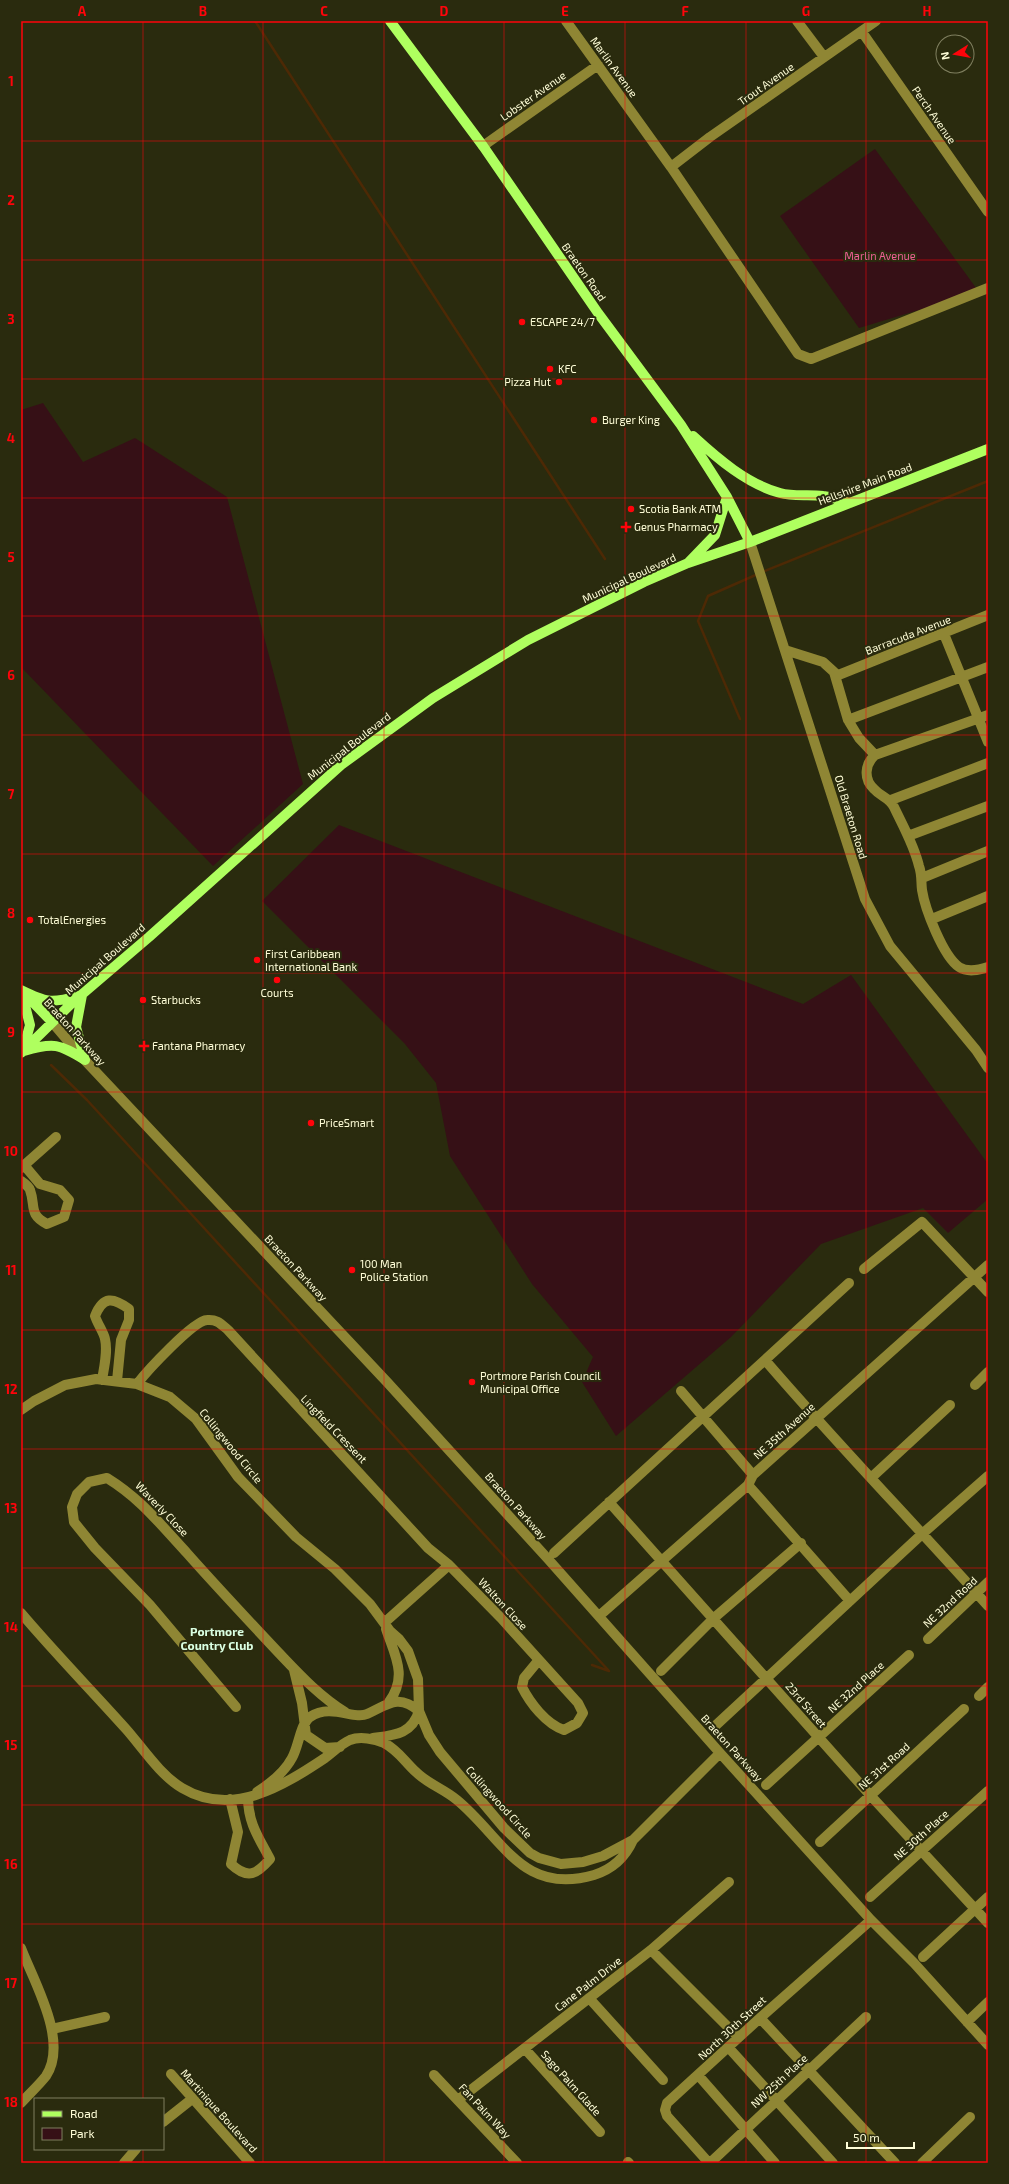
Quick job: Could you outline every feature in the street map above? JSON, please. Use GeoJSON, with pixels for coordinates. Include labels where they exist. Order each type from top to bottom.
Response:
{"type":"FeatureCollection","features":[{"type":"Feature","properties":{"kind":"main road","name":"Braeton Road"},"geometry":{"type":"LineString","coordinates":[[390,21],[483,146],[598,313],[682,425],[727,496],[750,542]]}},
{"type":"Feature","properties":{"kind":"main road"},"geometry":{"type":"LineString","coordinates":[[682,425],[718,460],[779,493],[798,496],[822,496],[850,503]]}},
{"type":"Feature","properties":{"kind":"main road","name":"Hellshire Main Road"},"geometry":{"type":"LineString","coordinates":[[750,542],[988,448]]}},
{"type":"Feature","properties":{"kind":"main road"},"geometry":{"type":"LineString","coordinates":[[688,563],[715,535],[727,496]]}},
{"type":"Feature","properties":{"kind":"main road","name":"Municipal Boulevard"},"geometry":{"type":"LineString","coordinates":[[21,1052],[82,995],[155,932],[341,765],[394,725],[433,698],[528,640],[644,582],[688,563],[750,542]]}},
{"type":"Feature","properties":{"kind":"main road"},"geometry":{"type":"LineString","coordinates":[[21,990],[42,1000],[53,1002],[82,995],[76,1027],[85,1060]]}},
{"type":"Feature","properties":{"kind":"main road"},"geometry":{"type":"LineString","coordinates":[[21,990],[30,1025],[21,1052]]}},
{"type":"Feature","properties":{"kind":"main road","name":"Braeton Parkway"},"geometry":{"type":"LineString","coordinates":[[21,990],[52,1022]]}},
{"type":"Feature","properties":{"kind":"main road"},"geometry":{"type":"LineString","coordinates":[[21,1052],[53,1045],[64,1047],[85,1060]]}},
{"type":"Feature","properties":{"kind":"street","name":"Marlin Avenue"},"geometry":{"type":"LineString","coordinates":[[566,21],[671,168],[798,354],[812,359],[988,288]]}},
{"type":"Feature","properties":{"kind":"street"},"geometry":{"type":"LineString","coordinates":[[797,21],[824,57]]}},
{"type":"Feature","properties":{"kind":"street","name":"Trout Avenue"},"geometry":{"type":"LineString","coordinates":[[671,168],[710,137],[876,21]]}},
{"type":"Feature","properties":{"kind":"street","name":"Perch Avenue"},"geometry":{"type":"LineString","coordinates":[[862,32],[988,212]]}},
{"type":"Feature","properties":{"kind":"street","name":"Lobster Avenue"},"geometry":{"type":"LineString","coordinates":[[483,146],[598,65]]}},
{"type":"Feature","properties":{"kind":"street","name":"Old Braeton Road"},"geometry":{"type":"LineString","coordinates":[[750,542],[865,899],[890,946],[976,1050],[988,1068]]}},
{"type":"Feature","properties":{"kind":"street","name":"Barracuda Avenue"},"geometry":{"type":"LineString","coordinates":[[836,676],[944,634],[988,615]]}},
{"type":"Feature","properties":{"kind":"street"},"geometry":{"type":"LineString","coordinates":[[944,634],[988,742]]}},
{"type":"Feature","properties":{"kind":"street"},"geometry":{"type":"LineString","coordinates":[[785,650],[823,662],[834,672],[848,720],[859,738],[875,755]]}},
{"type":"Feature","properties":{"kind":"street"},"geometry":{"type":"LineString","coordinates":[[848,720],[988,667]]}},
{"type":"Feature","properties":{"kind":"street"},"geometry":{"type":"LineString","coordinates":[[988,715],[875,755],[868,761],[866,770],[868,782],[874,790],[891,800],[908,836],[919,866],[922,878],[922,892],[944,948],[958,966],[972,970],[988,967]]}},
{"type":"Feature","properties":{"kind":"street"},"geometry":{"type":"LineString","coordinates":[[891,800],[988,763]]}},
{"type":"Feature","properties":{"kind":"street"},"geometry":{"type":"LineString","coordinates":[[908,836],[988,806]]}},
{"type":"Feature","properties":{"kind":"street"},"geometry":{"type":"LineString","coordinates":[[922,878],[988,851]]}},
{"type":"Feature","properties":{"kind":"street"},"geometry":{"type":"LineString","coordinates":[[932,919],[988,896]]}},
{"type":"Feature","properties":{"kind":"street","name":"Braeton Parkway"},"geometry":{"type":"LineString","coordinates":[[52,1022],[85,1060],[387,1382],[871,1920],[988,2045]]}},
{"type":"Feature","properties":{"kind":"street"},"geometry":{"type":"LineString","coordinates":[[21,1181],[30,1190],[33,1209],[38,1219],[47,1224],[64,1217],[69,1200],[60,1190],[40,1184],[22,1166],[56,1137]]}},
{"type":"Feature","properties":{"kind":"street"},"geometry":{"type":"LineString","coordinates":[[864,1269],[922,1222],[988,1292]]}},
{"type":"Feature","properties":{"kind":"street","name":"NE 35th Avenue"},"geometry":{"type":"LineString","coordinates":[[599,1616],[748,1485],[753,1475],[988,1265]]}},
{"type":"Feature","properties":{"kind":"street"},"geometry":{"type":"LineString","coordinates":[[554,1553],[849,1283]]}},
{"type":"Feature","properties":{"kind":"street"},"geometry":{"type":"LineString","coordinates":[[102,1380],[106,1350],[105,1337],[99,1328],[95,1316],[98,1309],[106,1301],[117,1300],[129,1309],[129,1320],[121,1340],[117,1381]]}},
{"type":"Feature","properties":{"kind":"street","name":"Lingfield Cressent"},"geometry":{"type":"LineString","coordinates":[[137,1384],[154,1362],[189,1331],[205,1320],[217,1320],[428,1548],[449,1565]]}},
{"type":"Feature","properties":{"kind":"street"},"geometry":{"type":"LineString","coordinates":[[765,1360],[815,1419],[872,1477],[921,1535],[988,1606]]}},
{"type":"Feature","properties":{"kind":"street"},"geometry":{"type":"LineString","coordinates":[[975,1385],[988,1372]]}},
{"type":"Feature","properties":{"kind":"street","name":"Collingwood Circle"},"geometry":{"type":"LineString","coordinates":[[21,1410],[34,1400],[65,1385],[102,1380],[137,1384],[170,1397],[196,1419],[238,1477],[296,1537],[335,1569],[370,1604],[384,1624],[408,1651],[418,1680],[419,1711],[429,1735],[440,1752],[504,1828],[530,1853],[552,1863],[583,1862],[603,1856],[633,1840]]}},
{"type":"Feature","properties":{"kind":"street"},"geometry":{"type":"LineString","coordinates":[[681,1391],[753,1475]]}},
{"type":"Feature","properties":{"kind":"street"},"geometry":{"type":"LineString","coordinates":[[872,1477],[950,1405]]}},
{"type":"Feature","properties":{"kind":"street"},"geometry":{"type":"LineString","coordinates":[[714,1727],[921,1535],[988,1476]]}},
{"type":"Feature","properties":{"kind":"street","name":"Waverly Close"},"geometry":{"type":"LineString","coordinates":[[236,1707],[150,1604],[95,1548],[74,1522],[72,1507],[77,1494],[88,1482],[107,1478],[128,1491],[155,1516],[292,1666],[329,1702],[345,1712]]}},
{"type":"Feature","properties":{"kind":"street"},"geometry":{"type":"LineString","coordinates":[[748,1485],[801,1543],[850,1601]]}},
{"type":"Feature","properties":{"kind":"street","name":"23rd Street"},"geometry":{"type":"LineString","coordinates":[[608,1502],[660,1562],[714,1618],[870,1795],[988,1923]]}},
{"type":"Feature","properties":{"kind":"street"},"geometry":{"type":"LineString","coordinates":[[661,1671],[714,1618],[801,1543]]}},
{"type":"Feature","properties":{"kind":"street"},"geometry":{"type":"LineString","coordinates":[[384,1624],[449,1565]]}},
{"type":"Feature","properties":{"kind":"street","name":"Walton Close"},"geometry":{"type":"LineString","coordinates":[[449,1565],[501,1618],[538,1661],[578,1703],[582,1713],[577,1723],[564,1730],[555,1727],[528,1698],[522,1687],[524,1678],[538,1661]]}},
{"type":"Feature","properties":{"kind":"street","name":"NE 32nd Road"},"geometry":{"type":"LineString","coordinates":[[928,1639],[988,1582]]}},
{"type":"Feature","properties":{"kind":"street"},"geometry":{"type":"LineString","coordinates":[[21,1613],[155,1764],[182,1788],[213,1800],[248,1798],[272,1791],[351,1739],[372,1738],[398,1734],[412,1727],[419,1711],[410,1704],[389,1702],[365,1716],[326,1710],[311,1716],[303,1723],[298,1747],[287,1766],[272,1782],[248,1798]]}},
{"type":"Feature","properties":{"kind":"street","name":"Collingwood Circle"},"geometry":{"type":"LineString","coordinates":[[384,1624],[394,1649],[400,1679],[389,1702]]}},
{"type":"Feature","properties":{"kind":"street","name":"NE 32nd Place"},"geometry":{"type":"LineString","coordinates":[[766,1785],[909,1655]]}},
{"type":"Feature","properties":{"kind":"street","name":"Waverly Close"},"geometry":{"type":"LineString","coordinates":[[292,1666],[299,1689],[303,1723]]}},
{"type":"Feature","properties":{"kind":"street"},"geometry":{"type":"LineString","coordinates":[[979,1696],[988,1687]]}},
{"type":"Feature","properties":{"kind":"street","name":"NE 31st Road"},"geometry":{"type":"LineString","coordinates":[[820,1842],[964,1709]]}},
{"type":"Feature","properties":{"kind":"street"},"geometry":{"type":"LineString","coordinates":[[303,1723],[306,1735],[317,1743],[325,1748],[340,1747]]}},
{"type":"Feature","properties":{"kind":"street"},"geometry":{"type":"LineString","coordinates":[[372,1738],[386,1744],[398,1752],[414,1771],[430,1784],[457,1800],[515,1861],[540,1876],[571,1878],[601,1872],[620,1861],[633,1840],[720,1753]]}},
{"type":"Feature","properties":{"kind":"street","name":"NE 30th Place"},"geometry":{"type":"LineString","coordinates":[[870,1898],[988,1791]]}},
{"type":"Feature","properties":{"kind":"street"},"geometry":{"type":"LineString","coordinates":[[230,1799],[238,1832],[231,1864],[238,1870],[250,1874],[261,1870],[270,1859],[252,1826],[248,1798]]}},
{"type":"Feature","properties":{"kind":"street","name":"Cane Palm Drive"},"geometry":{"type":"LineString","coordinates":[[458,2100],[526,2049],[651,1950],[729,1882]]}},
{"type":"Feature","properties":{"kind":"street"},"geometry":{"type":"LineString","coordinates":[[922,1957],[988,1897]]}},
{"type":"Feature","properties":{"kind":"street","name":"North 30th Street"},"geometry":{"type":"LineString","coordinates":[[709,2163],[667,2116],[665,2110],[667,2103],[738,2037],[871,1920]]}},
{"type":"Feature","properties":{"kind":"street"},"geometry":{"type":"LineString","coordinates":[[21,1948],[52,2028],[54,2056],[46,2075],[21,2103]]}},
{"type":"Feature","properties":{"kind":"street"},"geometry":{"type":"LineString","coordinates":[[651,1950],[738,2037]]}},
{"type":"Feature","properties":{"kind":"street"},"geometry":{"type":"LineString","coordinates":[[589,1998],[663,2080]]}},
{"type":"Feature","properties":{"kind":"street"},"geometry":{"type":"LineString","coordinates":[[967,2022],[988,2002]]}},
{"type":"Feature","properties":{"kind":"street","name":"NW 25th Place"},"geometry":{"type":"LineString","coordinates":[[709,2163],[866,2016]]}},
{"type":"Feature","properties":{"kind":"street"},"geometry":{"type":"LineString","coordinates":[[52,2028],[105,2017]]}},
{"type":"Feature","properties":{"kind":"street"},"geometry":{"type":"LineString","coordinates":[[760,2018],[895,2163]]}},
{"type":"Feature","properties":{"kind":"street"},"geometry":{"type":"LineString","coordinates":[[728,2047],[777,2099],[833,2163]]}},
{"type":"Feature","properties":{"kind":"street","name":"Sago Palm Glade"},"geometry":{"type":"LineString","coordinates":[[526,2049],[600,2132]]}},
{"type":"Feature","properties":{"kind":"street","name":"Martinique Boulevard"},"geometry":{"type":"LineString","coordinates":[[171,2074],[246,2161]]}},
{"type":"Feature","properties":{"kind":"street","name":"Fan Palm Way"},"geometry":{"type":"LineString","coordinates":[[434,2075],[517,2163]]}},
{"type":"Feature","properties":{"kind":"street"},"geometry":{"type":"LineString","coordinates":[[698,2075],[775,2163]]}},
{"type":"Feature","properties":{"kind":"street"},"geometry":{"type":"LineString","coordinates":[[164,2121],[192,2099]]}},
{"type":"Feature","properties":{"kind":"street"},"geometry":{"type":"LineString","coordinates":[[922,2163],[970,2117]]}},
{"type":"Feature","properties":{"kind":"street"},"geometry":{"type":"LineString","coordinates":[[124,2163],[135,2150]]}},
{"type":"Feature","properties":{"kind":"green space","name":"Marlin Avenue"},"geometry":{"type":"Polygon","coordinates":[[[875,149],[979,292],[859,328],[780,216],[875,149]]]}},
{"type":"Feature","properties":{"kind":"green space"},"geometry":{"type":"Polygon","coordinates":[[[43,403],[83,462],[135,438],[227,497],[303,784],[213,866],[21,667],[21,410],[43,403]]]}},
{"type":"Feature","properties":{"kind":"green space"},"geometry":{"type":"Polygon","coordinates":[[[339,825],[803,1004],[851,975],[988,1164],[988,1199],[948,1233],[923,1208],[821,1244],[731,1337],[616,1436],[582,1382],[593,1357],[532,1284],[450,1156],[436,1083],[405,1044],[262,901],[339,825]]]}},
{"type":"Feature","properties":{"kind":"waterway"},"geometry":{"type":"LineString","coordinates":[[255,21],[605,559]]}},
{"type":"Feature","properties":{"kind":"waterway"},"geometry":{"type":"LineString","coordinates":[[762,572],[988,481]]}},
{"type":"Feature","properties":{"kind":"waterway"},"geometry":{"type":"LineString","coordinates":[[740,719],[698,621],[708,596],[758,574]]}},
{"type":"Feature","properties":{"kind":"waterway"},"geometry":{"type":"LineString","coordinates":[[51,1065],[87,1100],[609,1671],[592,1665]]}},
{"type":"Feature","properties":{"kind":"place","name":"ESCAPE 24/7"},"geometry":{"type":"Point","coordinates":[522,322]}},
{"type":"Feature","properties":{"kind":"place","name":"KFC"},"geometry":{"type":"Point","coordinates":[550,369]}},
{"type":"Feature","properties":{"kind":"place","name":"Pizza Hut"},"geometry":{"type":"Point","coordinates":[559,382]}},
{"type":"Feature","properties":{"kind":"place","name":"Burger King"},"geometry":{"type":"Point","coordinates":[594,420]}},
{"type":"Feature","properties":{"kind":"place","name":"Scotia Bank ATM"},"geometry":{"type":"Point","coordinates":[631,509]}},
{"type":"Feature","properties":{"kind":"place","name":"Genus Pharmacy"},"geometry":{"type":"Point","coordinates":[626,527]}},
{"type":"Feature","properties":{"kind":"place","name":"TotalEnergies"},"geometry":{"type":"Point","coordinates":[30,920]}},
{"type":"Feature","properties":{"kind":"place","name":"First Caribbean International Bank"},"geometry":{"type":"Point","coordinates":[257,960]}},
{"type":"Feature","properties":{"kind":"place","name":"Courts"},"geometry":{"type":"Point","coordinates":[277,980]}},
{"type":"Feature","properties":{"kind":"place","name":"Starbucks"},"geometry":{"type":"Point","coordinates":[143,1000]}},
{"type":"Feature","properties":{"kind":"place","name":"Fantana Pharmacy"},"geometry":{"type":"Point","coordinates":[144,1046]}},
{"type":"Feature","properties":{"kind":"place","name":"PriceSmart"},"geometry":{"type":"Point","coordinates":[311,1123]}},
{"type":"Feature","properties":{"kind":"place","name":"100 Man Police Station"},"geometry":{"type":"Point","coordinates":[352,1270]}},
{"type":"Feature","properties":{"kind":"place","name":"Portmore Parish Council Municipal Office"},"geometry":{"type":"Point","coordinates":[472,1382]}},
{"type":"Feature","properties":{"kind":"district","name":"Portmore Country Club"},"geometry":{"type":"Point","coordinates":[217,1639]}}]}
